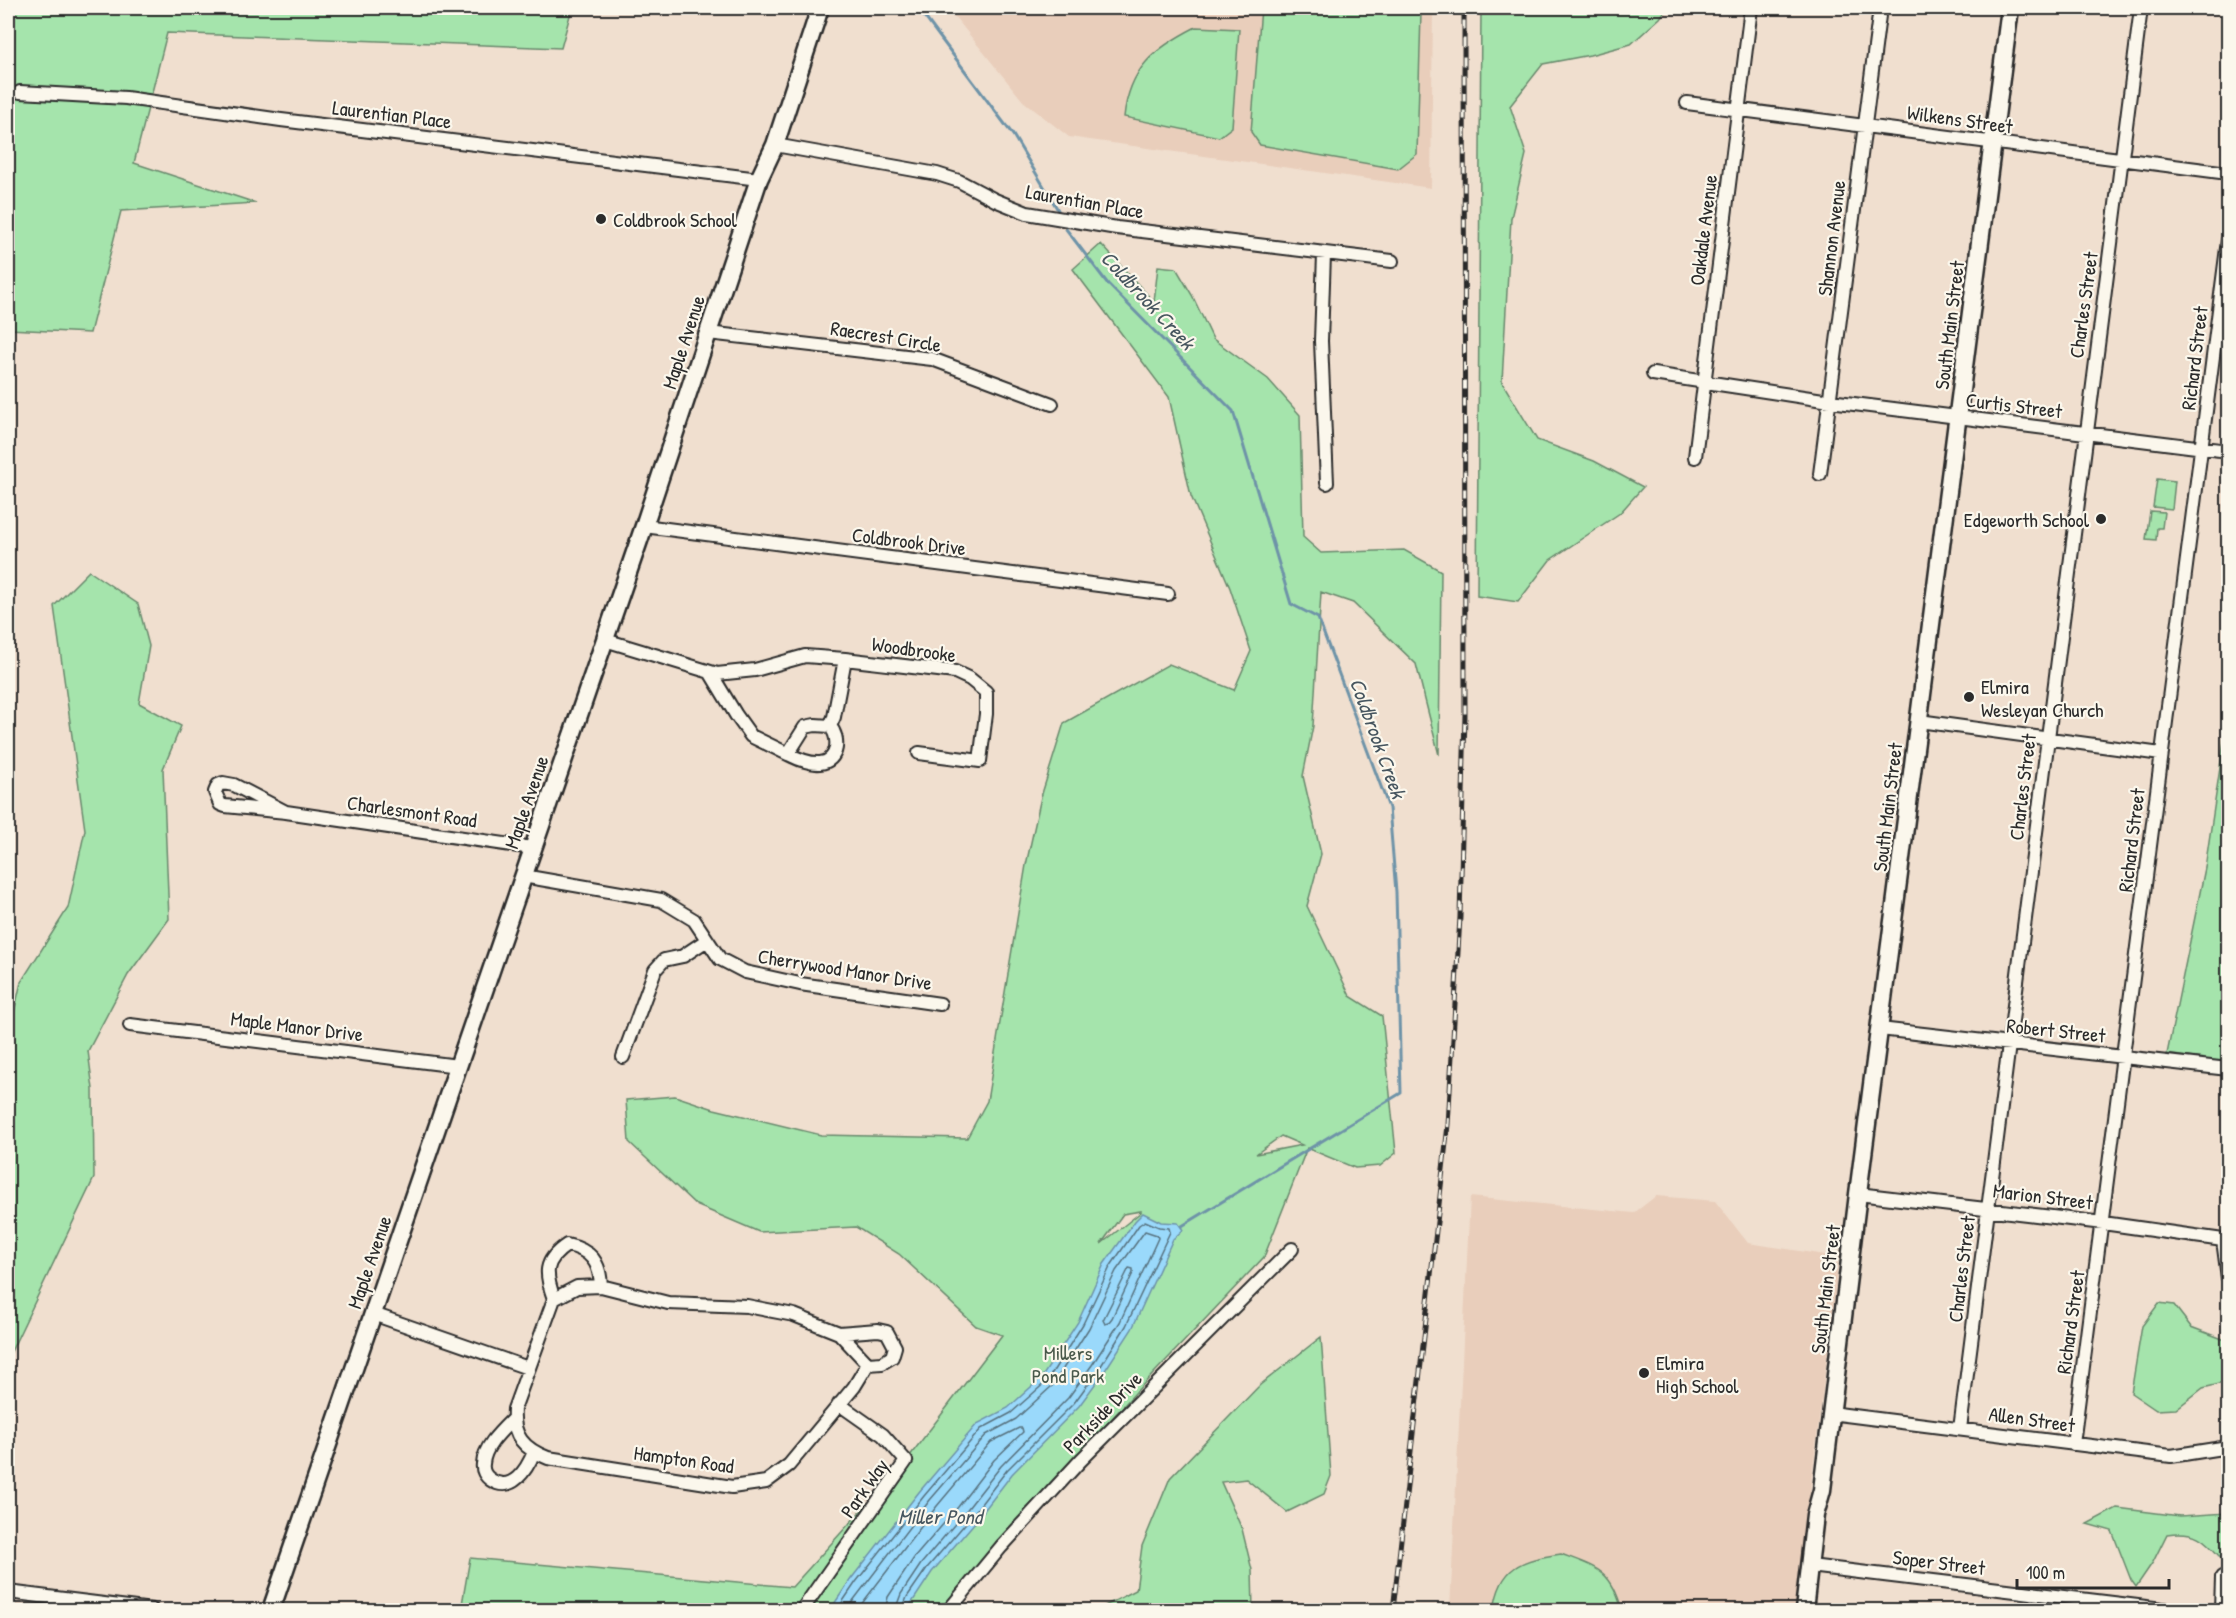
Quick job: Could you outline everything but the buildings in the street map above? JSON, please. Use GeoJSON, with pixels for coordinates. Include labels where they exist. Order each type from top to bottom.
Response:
{"type":"FeatureCollection","features":[{"type":"Feature","properties":{"kind":"main road","name":"Maple Avenue"},"geometry":{"type":"LineString","coordinates":[[271,1611],[644,526],[759,179],[775,145],[820,8]]}},
{"type":"Feature","properties":{"kind":"main road","name":"South Main Street"},"geometry":{"type":"LineString","coordinates":[[1804,1611],[1815,1515],[1822,1490],[2010,8]]}},
{"type":"Feature","properties":{"kind":"street","name":"Oakdale Avenue"},"geometry":{"type":"LineString","coordinates":[[1695,457],[1751,8]]}},
{"type":"Feature","properties":{"kind":"street","name":"Shannon Avenue"},"geometry":{"type":"LineString","coordinates":[[1821,474],[1881,8]]}},
{"type":"Feature","properties":{"kind":"street","name":"Charles Street"},"geometry":{"type":"LineString","coordinates":[[1960,1429],[2007,1044],[2141,8]]}},
{"type":"Feature","properties":{"kind":"street","name":"Laurentian Place"},"geometry":{"type":"LineString","coordinates":[[20,92],[126,98],[281,120],[759,179]]}},
{"type":"Feature","properties":{"kind":"street","name":"Wilkens Street"},"geometry":{"type":"LineString","coordinates":[[1686,102],[1993,144],[2229,173]]}},
{"type":"Feature","properties":{"kind":"street","name":"Laurentian Place"},"geometry":{"type":"LineString","coordinates":[[775,145],[937,174],[959,181],[995,200],[1027,213],[1117,228],[1392,261]]}},
{"type":"Feature","properties":{"kind":"street","name":"Richard Street"},"geometry":{"type":"LineString","coordinates":[[2073,1444],[2229,240]]}},
{"type":"Feature","properties":{"kind":"street"},"geometry":{"type":"LineString","coordinates":[[1324,254],[1321,341],[1327,483]]}},
{"type":"Feature","properties":{"kind":"street","name":"Raecrest Circle"},"geometry":{"type":"LineString","coordinates":[[708,333],[932,360],[1052,404]]}},
{"type":"Feature","properties":{"kind":"street","name":"Curtis Street"},"geometry":{"type":"LineString","coordinates":[[1653,374],[1830,401],[2229,451]]}},
{"type":"Feature","properties":{"kind":"street","name":"Coldbrook Drive"},"geometry":{"type":"LineString","coordinates":[[644,526],[1168,594]]}},
{"type":"Feature","properties":{"kind":"street","name":"Woodbrooke"},"geometry":{"type":"LineString","coordinates":[[604,640],[717,674],[755,670],[805,656],[955,672],[987,692],[980,761],[919,753]]}},
{"type":"Feature","properties":{"kind":"street","name":"Woodbrooke"},"geometry":{"type":"LineString","coordinates":[[710,672],[736,715],[752,736],[810,763],[822,763],[835,752],[837,742],[835,732],[830,726],[834,717],[844,659]]}},
{"type":"Feature","properties":{"kind":"street"},"geometry":{"type":"LineString","coordinates":[[1919,721],[2161,754]]}},
{"type":"Feature","properties":{"kind":"street"},"geometry":{"type":"LineString","coordinates":[[788,754],[805,727],[830,726]]}},
{"type":"Feature","properties":{"kind":"street","name":"Charlesmont Road"},"geometry":{"type":"LineString","coordinates":[[286,812],[234,785],[223,783],[218,785],[215,792],[220,804],[225,806],[286,812],[532,848]]}},
{"type":"Feature","properties":{"kind":"street","name":"Cherrywood Manor Drive"},"geometry":{"type":"LineString","coordinates":[[523,876],[660,900],[694,920],[720,959],[745,972],[800,984],[940,1004]]}},
{"type":"Feature","properties":{"kind":"street"},"geometry":{"type":"LineString","coordinates":[[623,1057],[655,970],[664,960],[683,956],[707,940]]}},
{"type":"Feature","properties":{"kind":"street","name":"Maple Manor Drive"},"geometry":{"type":"LineString","coordinates":[[130,1025],[458,1066]]}},
{"type":"Feature","properties":{"kind":"street","name":"Robert Street"},"geometry":{"type":"LineString","coordinates":[[1880,1029],[2229,1069]]}},
{"type":"Feature","properties":{"kind":"street","name":"Marion Street"},"geometry":{"type":"LineString","coordinates":[[1858,1194],[2226,1239],[2229,1278]]}},
{"type":"Feature","properties":{"kind":"street"},"geometry":{"type":"LineString","coordinates":[[554,1299],[548,1284],[547,1271],[553,1256],[567,1245],[581,1248],[601,1270],[601,1286]]}},
{"type":"Feature","properties":{"kind":"street","name":"Parkside Drive"},"geometry":{"type":"LineString","coordinates":[[949,1611],[1001,1546],[1081,1460],[1292,1249]]}},
{"type":"Feature","properties":{"kind":"street"},"geometry":{"type":"LineString","coordinates":[[514,1418],[498,1433],[484,1458],[482,1467],[486,1476],[498,1484],[514,1481],[524,1473],[534,1452],[522,1443],[514,1418],[514,1409],[554,1299],[577,1287],[601,1286],[668,1303],[747,1306],[794,1315],[839,1333],[868,1364],[882,1363],[891,1357],[895,1347],[887,1332],[878,1330],[839,1333]]}},
{"type":"Feature","properties":{"kind":"street"},"geometry":{"type":"LineString","coordinates":[[373,1314],[528,1368]]}},
{"type":"Feature","properties":{"kind":"street","name":"Hampton Road"},"geometry":{"type":"LineString","coordinates":[[534,1452],[548,1458],[740,1487],[766,1482],[789,1465],[854,1387],[868,1364]]}},
{"type":"Feature","properties":{"kind":"street","name":"Park Way"},"geometry":{"type":"LineString","coordinates":[[802,1611],[906,1461],[883,1435],[839,1404]]}},
{"type":"Feature","properties":{"kind":"street","name":"Allen Street"},"geometry":{"type":"LineString","coordinates":[[1830,1413],[2171,1456],[2229,1447]]}},
{"type":"Feature","properties":{"kind":"street","name":"Soper Street"},"geometry":{"type":"LineString","coordinates":[[1810,1566],[2171,1611]]}},
{"type":"Feature","properties":{"kind":"street"},"geometry":{"type":"LineString","coordinates":[[2221,1611],[2222,1577]]}},
{"type":"Feature","properties":{"kind":"street"},"geometry":{"type":"LineString","coordinates":[[8,1592],[152,1611]]}},
{"type":"Feature","properties":{"kind":"shaded area"},"geometry":{"type":"Polygon","coordinates":[[[944,8],[1433,8],[1431,188],[1069,137],[1023,101],[955,17],[944,8]]]}},
{"type":"Feature","properties":{"kind":"shaded area","name":"Elmira High School"},"geometry":{"type":"Polygon","coordinates":[[[1656,1196],[1715,1201],[1748,1243],[1838,1257],[1795,1610],[1450,1610],[1470,1197],[1634,1213],[1656,1196]]]}},
{"type":"Feature","properties":{"kind":"green space"},"geometry":{"type":"Polygon","coordinates":[[[8,8],[572,8],[561,48],[167,33],[134,163],[256,203],[121,211],[90,333],[8,329],[8,8]]]}},
{"type":"Feature","properties":{"kind":"green space"},"geometry":{"type":"Polygon","coordinates":[[[1261,8],[1418,8],[1421,13],[1417,154],[1398,169],[1260,145],[1251,132],[1261,8]]]}},
{"type":"Feature","properties":{"kind":"green space"},"geometry":{"type":"Polygon","coordinates":[[[1481,8],[1667,8],[1660,18],[1631,44],[1543,64],[1510,106],[1526,154],[1511,218],[1502,382],[1537,440],[1594,461],[1643,487],[1620,513],[1550,560],[1518,602],[1477,596],[1481,8]]]}},
{"type":"Feature","properties":{"kind":"green space"},"geometry":{"type":"Polygon","coordinates":[[[1196,27],[1239,29],[1232,127],[1219,137],[1124,117],[1132,85],[1146,62],[1168,43],[1196,27]]]}},
{"type":"Feature","properties":{"kind":"green space","name":"Millers Pond Park"},"geometry":{"type":"Polygon","coordinates":[[[1101,244],[1154,302],[1158,266],[1176,268],[1213,339],[1268,379],[1300,415],[1303,537],[1321,553],[1404,550],[1441,571],[1439,755],[1416,664],[1353,603],[1321,592],[1313,726],[1303,776],[1321,854],[1307,906],[1350,996],[1382,1016],[1396,1153],[1380,1166],[1355,1168],[1307,1148],[1264,1257],[1136,1392],[1001,1540],[944,1610],[461,1610],[470,1558],[792,1587],[906,1461],[1002,1335],[976,1326],[899,1254],[856,1227],[759,1232],[696,1205],[629,1142],[626,1100],[675,1096],[714,1109],[821,1135],[967,1138],[987,1101],[1026,865],[1041,797],[1064,723],[1169,664],[1234,690],[1251,651],[1230,588],[1191,496],[1169,397],[1073,269],[1101,244]],[[1281,1136],[1256,1154],[1302,1145],[1281,1136]],[[1141,1212],[1123,1214],[1101,1244],[1141,1212]]]}},
{"type":"Feature","properties":{"kind":"green space"},"geometry":{"type":"Polygon","coordinates":[[[2157,479],[2175,481],[2172,509],[2153,507],[2157,479]]]}},
{"type":"Feature","properties":{"kind":"green space"},"geometry":{"type":"Polygon","coordinates":[[[2150,511],[2164,512],[2162,528],[2157,528],[2156,540],[2146,539],[2150,511]]]}},
{"type":"Feature","properties":{"kind":"green space"},"geometry":{"type":"Polygon","coordinates":[[[89,571],[138,604],[149,646],[139,703],[181,726],[163,769],[169,919],[128,975],[88,1051],[93,1089],[94,1178],[8,1358],[8,1039],[21,982],[68,908],[85,830],[54,606],[89,571]]]}},
{"type":"Feature","properties":{"kind":"green space"},"geometry":{"type":"Polygon","coordinates":[[[2228,714],[2228,1063],[2167,1054],[2205,868],[2228,714]]]}},
{"type":"Feature","properties":{"kind":"green space"},"geometry":{"type":"Polygon","coordinates":[[[2159,1303],[2174,1305],[2191,1327],[2228,1341],[2228,1382],[2203,1388],[2176,1409],[2156,1410],[2131,1393],[2142,1326],[2159,1303]]]}},
{"type":"Feature","properties":{"kind":"green space"},"geometry":{"type":"Polygon","coordinates":[[[1321,1337],[1331,1476],[1324,1494],[1287,1512],[1246,1479],[1221,1482],[1242,1529],[1252,1570],[1253,1610],[1097,1610],[1136,1590],[1142,1546],[1170,1478],[1260,1385],[1321,1337]]]}},
{"type":"Feature","properties":{"kind":"green space"},"geometry":{"type":"Polygon","coordinates":[[[2117,1508],[2180,1516],[2228,1513],[2228,1566],[2208,1544],[2196,1536],[2179,1533],[2167,1534],[2153,1562],[2136,1587],[2131,1580],[2112,1531],[2087,1524],[2117,1508]]]}},
{"type":"Feature","properties":{"kind":"green space"},"geometry":{"type":"Polygon","coordinates":[[[1561,1554],[1594,1567],[1608,1578],[1622,1610],[1494,1610],[1501,1584],[1515,1568],[1534,1559],[1561,1554]]]}},
{"type":"Feature","properties":{"kind":"water","name":"Miller Pond"},"geometry":{"type":"Polygon","coordinates":[[[1143,1213],[1161,1222],[1178,1223],[1183,1230],[1173,1239],[1132,1329],[1079,1406],[1012,1474],[976,1521],[932,1572],[907,1610],[830,1610],[851,1579],[919,1492],[977,1424],[1008,1408],[1042,1377],[1078,1322],[1104,1264],[1143,1213]]]}},
{"type":"Feature","properties":{"kind":"waterway","name":"Coldbrook Creek"},"geometry":{"type":"LineString","coordinates":[[918,8],[1013,135],[1058,210]]}},
{"type":"Feature","properties":{"kind":"waterway","name":"Coldbrook Creek"},"geometry":{"type":"LineString","coordinates":[[1066,229],[1108,284],[1233,411],[1291,604],[1318,618],[1389,808],[1396,892],[1401,1093],[1182,1226]]}},
{"type":"Feature","properties":{"kind":"railway"},"geometry":{"type":"LineString","coordinates":[[1393,1610],[1448,1125],[1460,917],[1465,714],[1464,8]]}},
{"type":"Feature","properties":{"kind":"place","name":"Coldbrook School"},"geometry":{"type":"Point","coordinates":[601,219]}},
{"type":"Feature","properties":{"kind":"place","name":"Edgeworth School"},"geometry":{"type":"Point","coordinates":[2101,519]}},
{"type":"Feature","properties":{"kind":"place","name":"Elmira Wesleyan Church"},"geometry":{"type":"Point","coordinates":[1969,697]}},
{"type":"Feature","properties":{"kind":"place","name":"Elmira High School"},"geometry":{"type":"Point","coordinates":[1644,1373]}}]}
